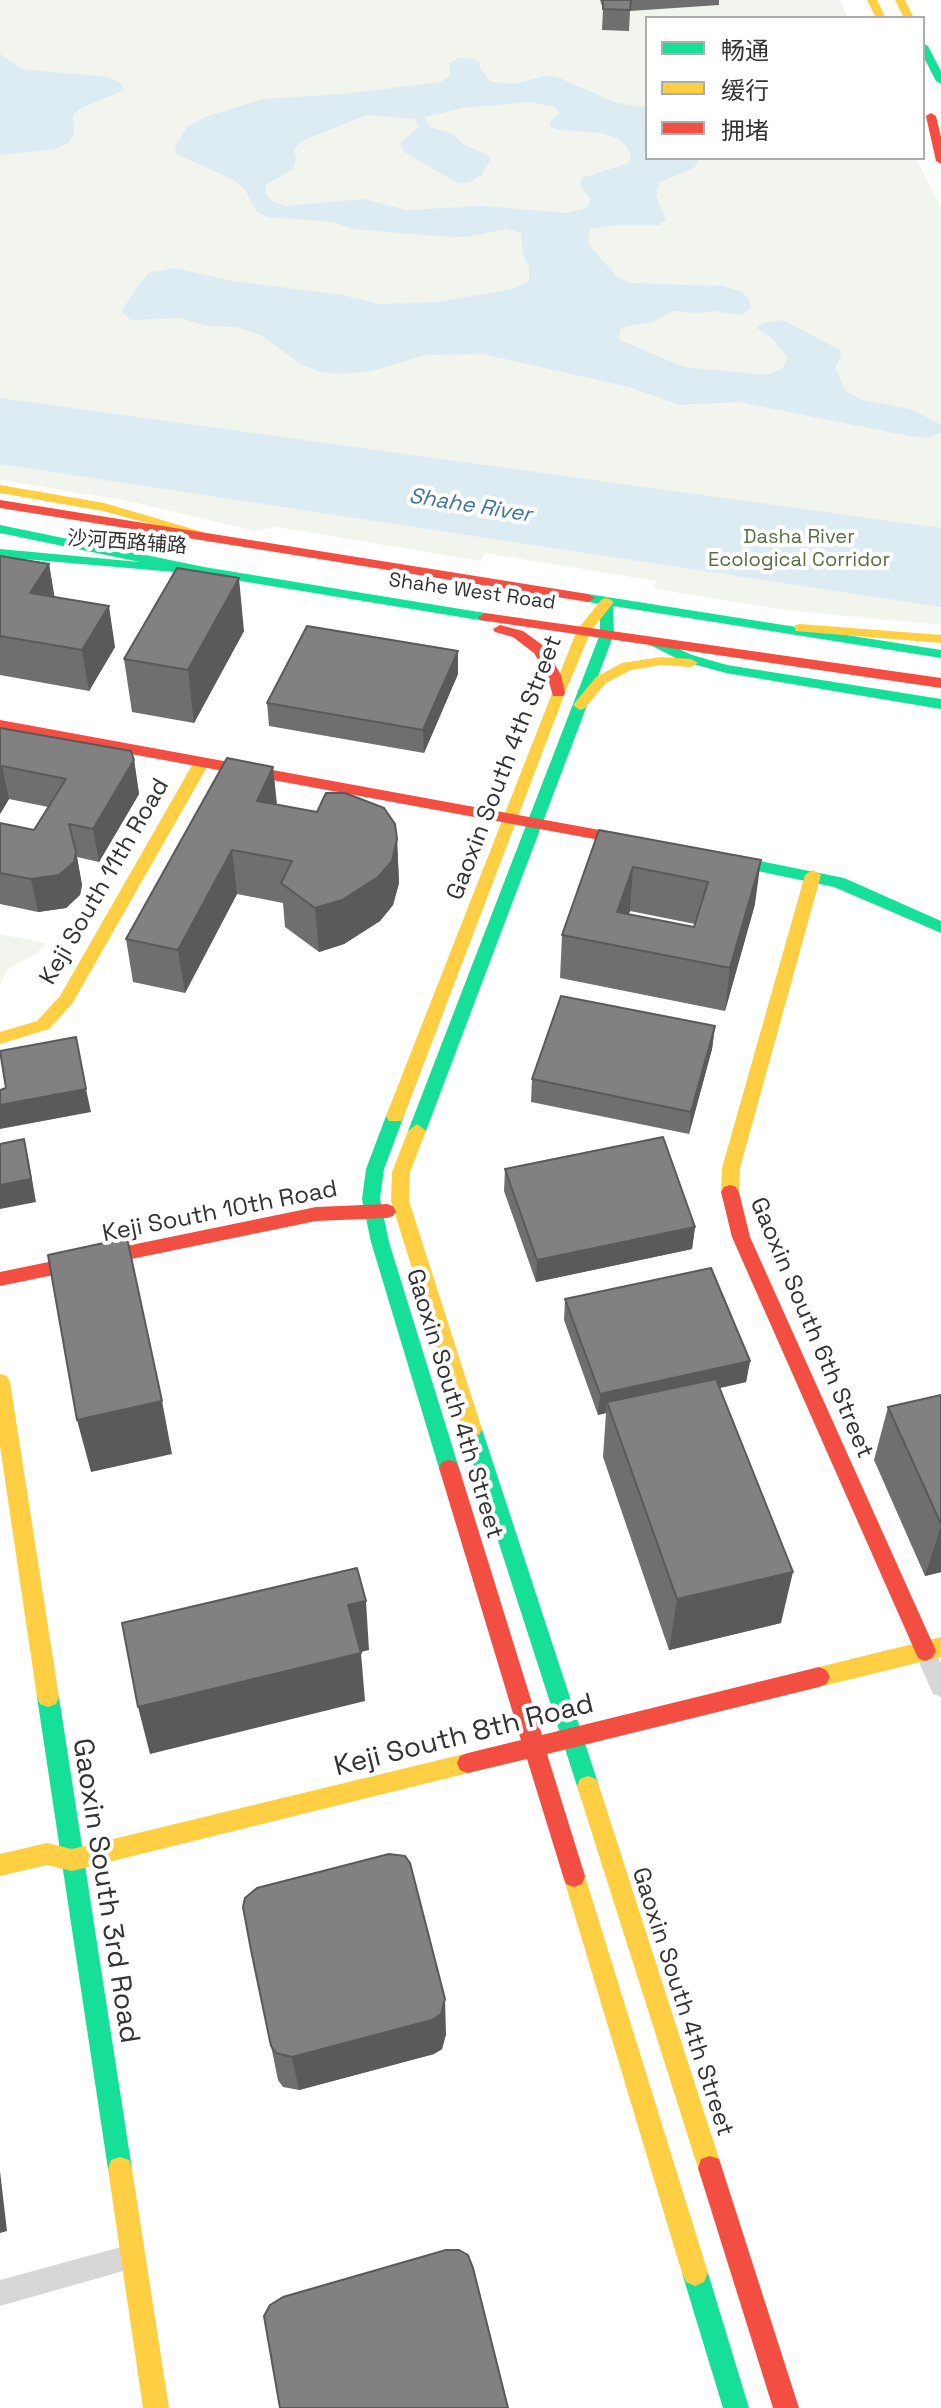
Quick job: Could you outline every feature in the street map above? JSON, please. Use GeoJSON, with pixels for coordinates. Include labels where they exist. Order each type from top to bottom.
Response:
{"type":"FeatureCollection","features":[{"type":"Feature","properties":{"kind":"main road"},"geometry":{"type":"LineString","coordinates":[[925,50],[941,81]]}},
{"type":"Feature","properties":{"kind":"main road"},"geometry":{"type":"LineString","coordinates":[[927,108],[941,135]]}},
{"type":"Feature","properties":{"kind":"main road"},"geometry":{"type":"LineString","coordinates":[[927,108],[941,161]]}},
{"type":"Feature","properties":{"kind":"main road"},"geometry":{"type":"LineString","coordinates":[[0,489],[104,507],[225,540]]}},
{"type":"Feature","properties":{"kind":"main road","name":"Shahe West Road"},"geometry":{"type":"LineString","coordinates":[[0,504],[941,654]]}},
{"type":"Feature","properties":{"kind":"main road","name":"Shahe West Road"},"geometry":{"type":"LineString","coordinates":[[0,529],[204,571],[433,610],[941,683]]}},
{"type":"Feature","properties":{"kind":"main road","name":"沙河西路辅路"},"geometry":{"type":"LineString","coordinates":[[0,553],[204,571]]}},
{"type":"Feature","properties":{"kind":"main road","name":"Gaoxin South 4th Street"},"geometry":{"type":"LineString","coordinates":[[607,602],[584,630],[558,693],[375,1169],[372,1205],[736,2408]]}},
{"type":"Feature","properties":{"kind":"main road","name":"Gaoxin South 4th Street"},"geometry":{"type":"LineString","coordinates":[[607,602],[607,634],[401,1172],[401,1206],[786,2408]]}},
{"type":"Feature","properties":{"kind":"main road"},"geometry":{"type":"LineString","coordinates":[[433,610],[518,634],[532,642],[549,663],[558,693]]}},
{"type":"Feature","properties":{"kind":"main road"},"geometry":{"type":"LineString","coordinates":[[752,625],[941,639]]}},
{"type":"Feature","properties":{"kind":"main road"},"geometry":{"type":"LineString","coordinates":[[655,642],[687,658],[726,669]]}},
{"type":"Feature","properties":{"kind":"main road"},"geometry":{"type":"LineString","coordinates":[[580,705],[601,680],[627,666],[672,661],[941,704]]}},
{"type":"Feature","properties":{"kind":"main road"},"geometry":{"type":"LineString","coordinates":[[822,665],[941,704]]}},
{"type":"Feature","properties":{"kind":"main road"},"geometry":{"type":"LineString","coordinates":[[0,725],[639,843]]}},
{"type":"Feature","properties":{"kind":"main road","name":"Keji South 11th Road"},"geometry":{"type":"LineString","coordinates":[[0,1038],[43,1025],[61,1007],[202,762]]}},
{"type":"Feature","properties":{"kind":"main road"},"geometry":{"type":"LineString","coordinates":[[715,857],[838,882],[941,927]]}},
{"type":"Feature","properties":{"kind":"main road","name":"Gaoxin South 6th Street"},"geometry":{"type":"LineString","coordinates":[[813,875],[731,1168],[730,1201],[741,1237],[933,1649]]}},
{"type":"Feature","properties":{"kind":"main road","name":"Keji South 10th Road"},"geometry":{"type":"LineString","coordinates":[[0,1264],[315,1199],[401,1206]]}},
{"type":"Feature","properties":{"kind":"main road","name":"Keji South 10th Road"},"geometry":{"type":"LineString","coordinates":[[0,1279],[372,1205]]}},
{"type":"Feature","properties":{"kind":"main road","name":"Gaoxin South 3rd Road"},"geometry":{"type":"LineString","coordinates":[[0,1382],[156,2408]]}},
{"type":"Feature","properties":{"kind":"main road","name":"Keji South 8th Road"},"geometry":{"type":"LineString","coordinates":[[0,1865],[47,1854],[72,1860],[933,1649]]}},
{"type":"Feature","properties":{"kind":"street"},"geometry":{"type":"LineString","coordinates":[[933,1649],[941,1687]]}},
{"type":"Feature","properties":{"kind":"street"},"geometry":{"type":"LineString","coordinates":[[0,2293],[132,2257]]}},
{"type":"Feature","properties":{"kind":"green space"},"geometry":{"type":"Polygon","coordinates":[[[0,0],[839,0],[847,16],[645,16],[645,160],[917,160],[941,208],[941,625],[785,610],[654,589],[656,581],[485,553],[481,561],[276,527],[254,531],[133,502],[0,480],[0,0]]]}},
{"type":"Feature","properties":{"kind":"green space"},"geometry":{"type":"Polygon","coordinates":[[[0,934],[46,943],[37,953],[8,969],[0,985],[0,934]]]}},
{"type":"Feature","properties":{"kind":"water"},"geometry":{"type":"Polygon","coordinates":[[[0,54],[21,69],[108,77],[121,83],[124,90],[79,109],[73,115],[74,133],[68,143],[56,149],[0,155],[0,54]]]}},
{"type":"Feature","properties":{"kind":"water"},"geometry":{"type":"Polygon","coordinates":[[[459,58],[472,58],[480,63],[480,68],[491,82],[515,84],[545,76],[557,77],[617,103],[645,108],[645,160],[697,160],[698,164],[692,169],[660,182],[656,196],[666,220],[659,225],[614,225],[589,229],[589,245],[616,276],[630,283],[723,286],[742,292],[750,300],[751,308],[741,315],[714,311],[673,311],[654,322],[627,326],[620,330],[620,340],[684,367],[767,375],[783,368],[787,357],[774,340],[757,328],[763,323],[783,320],[840,350],[841,357],[835,368],[846,391],[862,400],[911,409],[941,425],[941,432],[929,438],[910,436],[739,402],[680,405],[629,387],[483,354],[425,355],[372,371],[338,374],[317,371],[299,363],[261,335],[237,327],[208,326],[180,318],[131,320],[121,311],[148,273],[175,268],[232,281],[343,295],[378,304],[438,302],[513,289],[529,281],[521,233],[506,229],[466,237],[437,236],[352,229],[334,222],[267,217],[257,212],[245,190],[234,180],[176,154],[175,147],[187,127],[205,117],[263,99],[343,94],[441,82],[450,76],[449,63],[459,58]],[[528,102],[463,108],[425,117],[429,127],[452,133],[462,144],[491,159],[481,175],[469,183],[457,183],[403,151],[400,143],[419,127],[415,119],[367,115],[302,141],[294,149],[296,159],[293,169],[266,185],[265,193],[273,202],[286,206],[364,199],[406,210],[482,206],[566,213],[587,208],[591,199],[580,185],[582,178],[628,163],[631,156],[618,138],[551,127],[550,122],[560,113],[555,107],[528,102]]]}},
{"type":"Feature","properties":{"kind":"water","name":"Dasha River Ecological Corridor"},"geometry":{"type":"Polygon","coordinates":[[[0,398],[941,528],[941,607],[0,464],[0,398]]]}},
{"type":"Feature","properties":{"kind":"building"},"geometry":{"type":"Polygon","coordinates":[[[603,0],[631,0],[630,10],[603,9],[603,0]]]}},
{"type":"Feature","properties":{"kind":"building"},"geometry":{"type":"Polygon","coordinates":[[[0,556],[49,564],[30,593],[109,606],[82,650],[0,636],[0,556]]]}},
{"type":"Feature","properties":{"kind":"building"},"geometry":{"type":"Polygon","coordinates":[[[177,568],[239,578],[188,670],[124,659],[177,568]]]}},
{"type":"Feature","properties":{"kind":"building"},"geometry":{"type":"Polygon","coordinates":[[[307,626],[458,651],[423,730],[267,703],[307,626]]]}},
{"type":"Feature","properties":{"kind":"building"},"geometry":{"type":"Polygon","coordinates":[[[0,728],[131,751],[134,760],[93,829],[69,824],[76,852],[74,862],[59,875],[31,879],[0,873],[0,823],[34,830],[66,779],[2,766],[0,770],[0,728]]]}},
{"type":"Feature","properties":{"kind":"building"},"geometry":{"type":"Polygon","coordinates":[[[227,758],[273,767],[257,801],[317,812],[326,793],[345,793],[384,808],[395,824],[397,839],[392,861],[378,877],[342,900],[315,908],[281,883],[292,861],[232,850],[178,950],[126,939],[227,758]]]}},
{"type":"Feature","properties":{"kind":"building"},"geometry":{"type":"Polygon","coordinates":[[[599,830],[761,860],[730,968],[562,935],[599,830]],[[633,867],[617,912],[694,927],[708,882],[633,867]]]}},
{"type":"Feature","properties":{"kind":"building"},"geometry":{"type":"Polygon","coordinates":[[[561,996],[715,1026],[691,1112],[532,1079],[561,996]]]}},
{"type":"Feature","properties":{"kind":"building"},"geometry":{"type":"Polygon","coordinates":[[[76,1037],[86,1089],[0,1105],[0,1090],[6,1088],[0,1051],[76,1037]]]}},
{"type":"Feature","properties":{"kind":"building"},"geometry":{"type":"Polygon","coordinates":[[[663,1137],[695,1227],[537,1260],[505,1169],[663,1137]]]}},
{"type":"Feature","properties":{"kind":"building"},"geometry":{"type":"Polygon","coordinates":[[[24,1139],[31,1179],[0,1185],[0,1144],[24,1139]]]}},
{"type":"Feature","properties":{"kind":"building"},"geometry":{"type":"Polygon","coordinates":[[[127,1238],[162,1401],[77,1420],[48,1255],[127,1238]]]}},
{"type":"Feature","properties":{"kind":"building"},"geometry":{"type":"Polygon","coordinates":[[[711,1268],[750,1361],[600,1394],[565,1299],[711,1268]]]}},
{"type":"Feature","properties":{"kind":"building"},"geometry":{"type":"Polygon","coordinates":[[[716,1379],[793,1572],[677,1599],[607,1402],[716,1379]]]}},
{"type":"Feature","properties":{"kind":"building"},"geometry":{"type":"Polygon","coordinates":[[[941,1395],[941,1524],[888,1407],[941,1395]]]}},
{"type":"Feature","properties":{"kind":"building"},"geometry":{"type":"Polygon","coordinates":[[[357,1568],[366,1601],[348,1605],[361,1653],[138,1707],[122,1623],[357,1568]]]}},
{"type":"Feature","properties":{"kind":"building"},"geometry":{"type":"Polygon","coordinates":[[[389,1854],[405,1856],[410,1863],[445,1999],[441,2014],[432,2020],[292,2057],[276,2053],[271,2046],[251,1950],[243,1907],[245,1898],[257,1888],[389,1854]]]}},
{"type":"Feature","properties":{"kind":"building"},"geometry":{"type":"Polygon","coordinates":[[[446,2250],[459,2250],[468,2255],[508,2408],[280,2408],[264,2316],[270,2305],[283,2297],[446,2250]]]}},
{"type":"Feature","properties":{"kind":"traffic: fast"},"geometry":{"type":"LineString","coordinates":[[925,50],[941,81]]}},
{"type":"Feature","properties":{"kind":"traffic: fast"},"geometry":{"type":"LineString","coordinates":[[0,529],[204,571],[485,617]]}},
{"type":"Feature","properties":{"kind":"traffic: fast"},"geometry":{"type":"LineString","coordinates":[[0,553],[193,571]]}},
{"type":"Feature","properties":{"kind":"traffic: fast"},"geometry":{"type":"LineString","coordinates":[[588,598],[941,654]]}},
{"type":"Feature","properties":{"kind":"traffic: fast"},"geometry":{"type":"LineString","coordinates":[[417,1131],[607,634],[607,608]]}},
{"type":"Feature","properties":{"kind":"traffic: fast"},"geometry":{"type":"LineString","coordinates":[[655,642],[687,658],[726,669],[941,704]]}},
{"type":"Feature","properties":{"kind":"traffic: fast"},"geometry":{"type":"LineString","coordinates":[[730,860],[838,882],[941,927]]}},
{"type":"Feature","properties":{"kind":"traffic: fast"},"geometry":{"type":"LineString","coordinates":[[395,1116],[375,1169],[371,1199],[380,1242],[449,1468]]}},
{"type":"Feature","properties":{"kind":"traffic: fast"},"geometry":{"type":"LineString","coordinates":[[472,1429],[588,1786]]}},
{"type":"Feature","properties":{"kind":"traffic: fast"},"geometry":{"type":"LineString","coordinates":[[48,1697],[120,2169]]}},
{"type":"Feature","properties":{"kind":"traffic: fast"},"geometry":{"type":"LineString","coordinates":[[695,2273],[736,2408]]}},
{"type":"Feature","properties":{"kind":"traffic: slow"},"geometry":{"type":"LineString","coordinates":[[872,0],[880,16]]}},
{"type":"Feature","properties":{"kind":"traffic: slow"},"geometry":{"type":"LineString","coordinates":[[900,0],[908,16]]}},
{"type":"Feature","properties":{"kind":"traffic: slow"},"geometry":{"type":"LineString","coordinates":[[0,489],[104,507],[199,533]]}},
{"type":"Feature","properties":{"kind":"traffic: slow"},"geometry":{"type":"LineString","coordinates":[[395,1116],[558,693],[584,630],[607,602]]}},
{"type":"Feature","properties":{"kind":"traffic: slow"},"geometry":{"type":"LineString","coordinates":[[800,628],[941,639]]}},
{"type":"Feature","properties":{"kind":"traffic: slow"},"geometry":{"type":"LineString","coordinates":[[580,705],[601,680],[627,666],[661,661],[691,663]]}},
{"type":"Feature","properties":{"kind":"traffic: slow"},"geometry":{"type":"LineString","coordinates":[[0,1038],[43,1025],[66,1000],[202,762]]}},
{"type":"Feature","properties":{"kind":"traffic: slow"},"geometry":{"type":"LineString","coordinates":[[730,1192],[731,1168],[813,875]]}},
{"type":"Feature","properties":{"kind":"traffic: slow"},"geometry":{"type":"LineString","coordinates":[[417,1131],[401,1172],[400,1201],[472,1429]]}},
{"type":"Feature","properties":{"kind":"traffic: slow"},"geometry":{"type":"LineString","coordinates":[[0,1382],[48,1697]]}},
{"type":"Feature","properties":{"kind":"traffic: slow"},"geometry":{"type":"LineString","coordinates":[[819,1677],[941,1647]]}},
{"type":"Feature","properties":{"kind":"traffic: slow"},"geometry":{"type":"LineString","coordinates":[[0,1865],[47,1854],[72,1860],[468,1763]]}},
{"type":"Feature","properties":{"kind":"traffic: slow"},"geometry":{"type":"LineString","coordinates":[[588,1786],[710,2168]]}},
{"type":"Feature","properties":{"kind":"traffic: slow"},"geometry":{"type":"LineString","coordinates":[[574,1876],[695,2273]]}},
{"type":"Feature","properties":{"kind":"traffic: slow"},"geometry":{"type":"LineString","coordinates":[[120,2169],[156,2408]]}},
{"type":"Feature","properties":{"kind":"traffic: jam"},"geometry":{"type":"LineString","coordinates":[[931,116],[941,161]]}},
{"type":"Feature","properties":{"kind":"traffic: jam"},"geometry":{"type":"LineString","coordinates":[[0,504],[588,598]]}},
{"type":"Feature","properties":{"kind":"traffic: jam"},"geometry":{"type":"LineString","coordinates":[[485,617],[941,683]]}},
{"type":"Feature","properties":{"kind":"traffic: jam"},"geometry":{"type":"LineString","coordinates":[[500,629],[518,634],[540,650],[554,675],[558,693]]}},
{"type":"Feature","properties":{"kind":"traffic: jam"},"geometry":{"type":"LineString","coordinates":[[0,725],[627,840]]}},
{"type":"Feature","properties":{"kind":"traffic: jam"},"geometry":{"type":"LineString","coordinates":[[730,1192],[741,1237],[925,1651]]}},
{"type":"Feature","properties":{"kind":"traffic: jam"},"geometry":{"type":"LineString","coordinates":[[0,1279],[316,1214],[387,1211]]}},
{"type":"Feature","properties":{"kind":"traffic: jam"},"geometry":{"type":"LineString","coordinates":[[449,1468],[574,1876]]}},
{"type":"Feature","properties":{"kind":"traffic: jam"},"geometry":{"type":"LineString","coordinates":[[468,1763],[819,1677]]}},
{"type":"Feature","properties":{"kind":"traffic: jam"},"geometry":{"type":"LineString","coordinates":[[710,2168],[786,2408]]}},
{"type":"Feature","properties":{"kind":"water label","name":"Shahe River"},"geometry":{"type":"Point","coordinates":[470,506]}}]}
